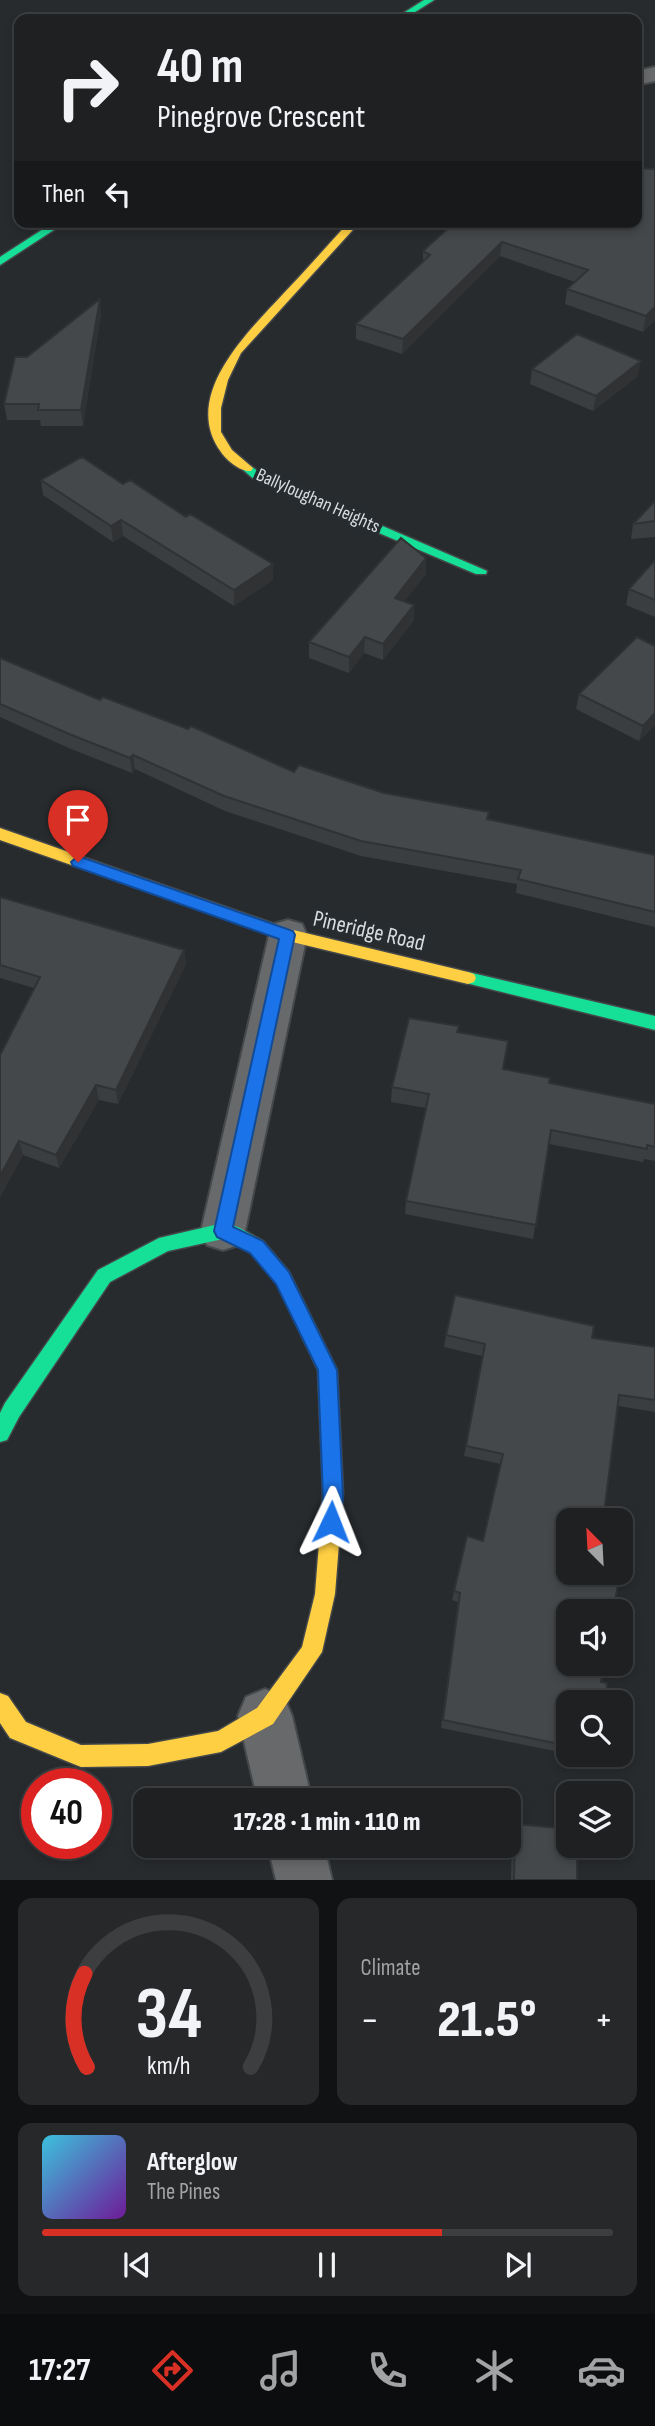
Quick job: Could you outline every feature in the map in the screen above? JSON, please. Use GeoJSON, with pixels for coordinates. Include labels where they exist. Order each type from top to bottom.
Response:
{"type":"FeatureCollection","features":[{"type":"Feature","properties":{"kind":"street"},"geometry":{"type":"LineString","coordinates":[[406,14],[430,0]]}},
{"type":"Feature","properties":{"kind":"street"},"geometry":{"type":"LineString","coordinates":[[0,262],[52,228]]}},
{"type":"Feature","properties":{"kind":"street","name":"Ballyloughan Heights"},"geometry":{"type":"LineString","coordinates":[[350,228],[236,352],[222,380],[215,408],[215,432],[227,452],[260,478],[481,571]]}},
{"type":"Feature","properties":{"kind":"street","name":"Pineridge Road"},"geometry":{"type":"LineString","coordinates":[[0,834],[288,935],[655,1023]]}},
{"type":"Feature","properties":{"kind":"street"},"geometry":{"type":"LineString","coordinates":[[223,1231],[288,935]]}},
{"type":"Feature","properties":{"kind":"street"},"geometry":{"type":"LineString","coordinates":[[0,1433],[12,1409],[104,1276],[165,1244],[223,1231],[257,1247],[283,1278],[327,1370],[333,1498],[326,1594],[311,1652],[265,1716],[220,1741],[148,1755],[81,1756],[18,1730],[0,1704]]}},
{"type":"Feature","properties":{"kind":"street"},"geometry":{"type":"LineString","coordinates":[[265,1716],[282,1788]]}},
{"type":"Feature","properties":{"kind":"street"},"geometry":{"type":"LineString","coordinates":[[299,1858],[304,1880]]}},
{"type":"Feature","properties":{"kind":"building"},"geometry":{"type":"Polygon","coordinates":[[[642,168],[655,169],[655,307],[646,316],[567,289],[588,270],[502,242],[403,339],[356,324],[430,255],[423,251],[448,228],[642,228],[642,168]]]}},
{"type":"Feature","properties":{"kind":"building"},"geometry":{"type":"Polygon","coordinates":[[[100,299],[81,410],[38,410],[39,404],[4,404],[15,357],[27,357],[100,299]]]}},
{"type":"Feature","properties":{"kind":"building"},"geometry":{"type":"Polygon","coordinates":[[[577,334],[641,361],[596,396],[532,369],[577,334]]]}},
{"type":"Feature","properties":{"kind":"building"},"geometry":{"type":"Polygon","coordinates":[[[82,457],[123,484],[130,480],[186,517],[190,514],[273,564],[234,590],[121,520],[111,526],[41,480],[82,457]]]}},
{"type":"Feature","properties":{"kind":"building"},"geometry":{"type":"Polygon","coordinates":[[[655,501],[655,521],[633,524],[655,501]]]}},
{"type":"Feature","properties":{"kind":"building"},"geometry":{"type":"Polygon","coordinates":[[[401,538],[426,558],[395,598],[414,605],[383,644],[365,637],[349,657],[309,642],[401,538]]]}},
{"type":"Feature","properties":{"kind":"building"},"geometry":{"type":"Polygon","coordinates":[[[655,560],[655,600],[629,589],[655,560]]]}},
{"type":"Feature","properties":{"kind":"building"},"geometry":{"type":"Polygon","coordinates":[[[637,637],[655,646],[655,713],[643,726],[579,694],[637,637]]]}},
{"type":"Feature","properties":{"kind":"building"},"geometry":{"type":"Polygon","coordinates":[[[0,658],[100,700],[103,697],[188,729],[191,726],[294,772],[299,765],[384,793],[489,812],[487,819],[655,855],[655,912],[518,879],[521,870],[361,841],[224,796],[133,755],[130,758],[0,704],[0,658]]]}},
{"type":"Feature","properties":{"kind":"building"},"geometry":{"type":"Polygon","coordinates":[[[0,897],[184,950],[116,1090],[96,1085],[56,1155],[19,1141],[0,1176],[0,1055],[40,977],[0,965],[0,897]]]}},
{"type":"Feature","properties":{"kind":"building"},"geometry":{"type":"Polygon","coordinates":[[[409,1018],[459,1026],[457,1032],[508,1041],[503,1069],[550,1078],[549,1083],[655,1104],[655,1147],[647,1145],[647,1149],[551,1130],[536,1225],[406,1201],[429,1094],[392,1087],[409,1018]]]}},
{"type":"Feature","properties":{"kind":"building"},"geometry":{"type":"Polygon","coordinates":[[[455,1295],[594,1326],[592,1338],[655,1347],[655,1400],[619,1395],[605,1508],[556,1508],[556,1586],[618,1586],[615,1599],[556,1599],[556,1676],[602,1676],[601,1682],[607,1683],[607,1690],[556,1690],[556,1743],[443,1720],[460,1593],[454,1591],[467,1536],[483,1541],[503,1454],[466,1446],[485,1344],[446,1335],[455,1295]]]}},
{"type":"Feature","properties":{"kind":"building"},"geometry":{"type":"Polygon","coordinates":[[[521,1825],[556,1828],[556,1858],[577,1858],[577,1880],[514,1880],[514,1858],[521,1858],[521,1825]]]}},
{"type":"Feature","properties":{"kind":"traffic: fast"},"geometry":{"type":"LineString","coordinates":[[406,14],[430,0]]}},
{"type":"Feature","properties":{"kind":"traffic: fast"},"geometry":{"type":"LineString","coordinates":[[0,262],[52,228]]}},
{"type":"Feature","properties":{"kind":"traffic: fast"},"geometry":{"type":"LineString","coordinates":[[247,468],[260,478],[481,571]]}},
{"type":"Feature","properties":{"kind":"traffic: fast"},"geometry":{"type":"LineString","coordinates":[[468,978],[655,1023]]}},
{"type":"Feature","properties":{"kind":"traffic: fast"},"geometry":{"type":"LineString","coordinates":[[0,1433],[12,1410],[104,1276],[165,1244],[223,1231],[257,1247],[283,1278],[327,1370],[333,1493]]}},
{"type":"Feature","properties":{"kind":"traffic: slow"},"geometry":{"type":"LineString","coordinates":[[247,468],[227,452],[215,432],[215,408],[222,380],[236,352],[350,228]]}},
{"type":"Feature","properties":{"kind":"traffic: slow"},"geometry":{"type":"LineString","coordinates":[[0,834],[288,935],[468,978]]}},
{"type":"Feature","properties":{"kind":"traffic: slow"},"geometry":{"type":"LineString","coordinates":[[0,1704],[18,1730],[81,1756],[148,1755],[221,1741],[265,1716],[311,1652],[325,1594],[333,1493]]}},
{"type":"Feature","properties":{"kind":"route"},"geometry":{"type":"LineString","coordinates":[[78,862],[288,935],[223,1231],[257,1247],[283,1278],[327,1370],[333,1498],[331,1522]]}}]}
